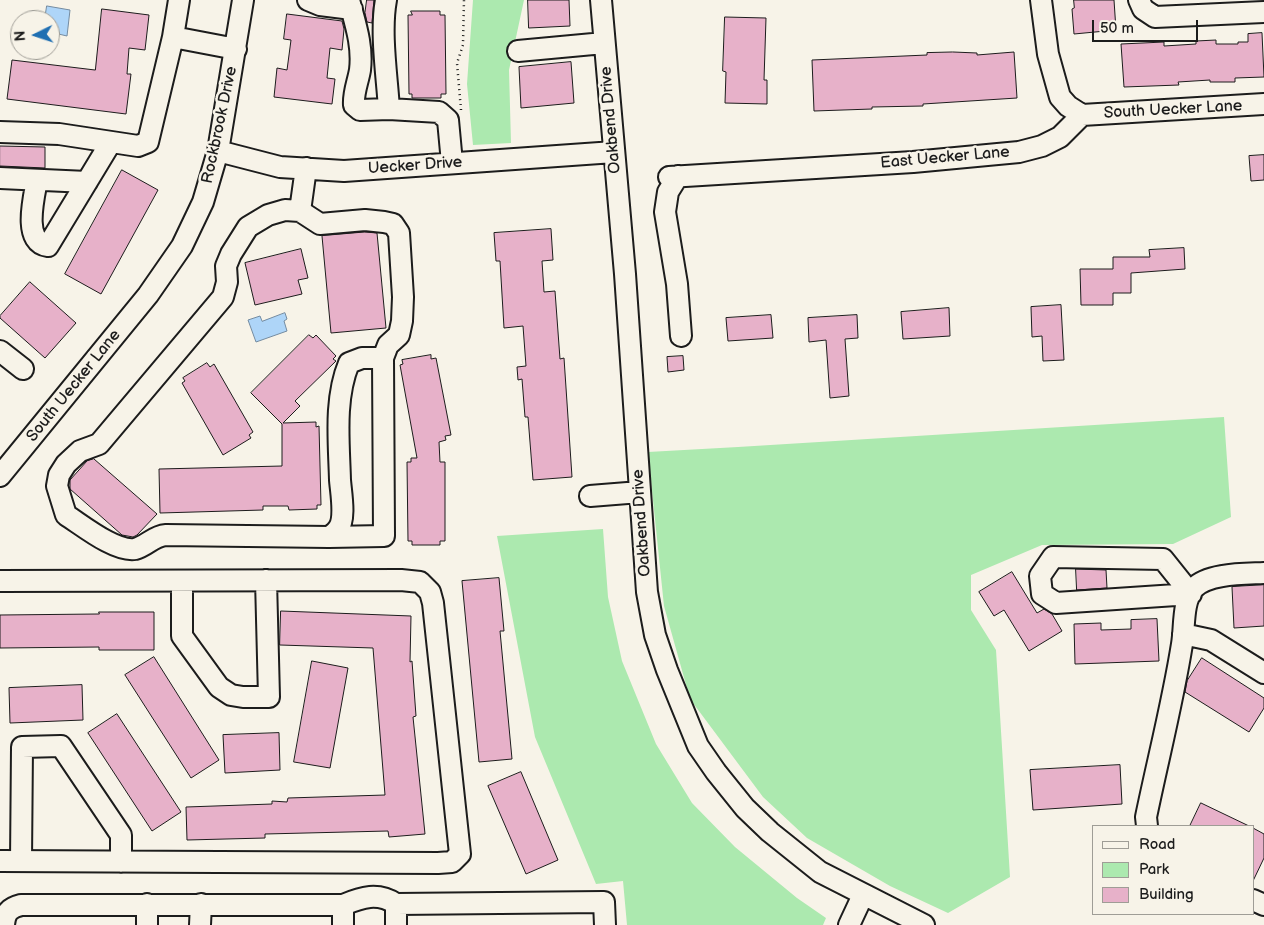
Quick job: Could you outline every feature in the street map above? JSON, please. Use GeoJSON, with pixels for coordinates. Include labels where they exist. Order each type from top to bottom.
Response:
{"type":"FeatureCollection","features":[{"type":"Feature","properties":{"kind":"street"},"geometry":{"type":"LineString","coordinates":[[0,132],[59,134],[138,146],[148,142],[173,37],[179,0]]}},
{"type":"Feature","properties":{"kind":"street","name":"Rockbrook Drive"},"geometry":{"type":"LineString","coordinates":[[148,295],[182,246],[203,202],[218,151],[243,0]]}},
{"type":"Feature","properties":{"kind":"street"},"geometry":{"type":"LineString","coordinates":[[308,0],[320,5],[350,4],[357,25],[360,52],[360,69],[354,95],[354,105],[360,110],[389,109],[439,112],[448,120],[452,163]]}},
{"type":"Feature","properties":{"kind":"street"},"geometry":{"type":"LineString","coordinates":[[386,0],[384,10],[389,109]]}},
{"type":"Feature","properties":{"kind":"street","name":"Oakbend Drive"},"geometry":{"type":"LineString","coordinates":[[601,0],[625,274],[647,592],[655,635],[667,670],[698,746],[745,808],[770,832],[820,872],[924,925]]}},
{"type":"Feature","properties":{"kind":"street"},"geometry":{"type":"LineString","coordinates":[[1041,0],[1048,54],[1060,97],[1068,106],[1082,115]]}},
{"type":"Feature","properties":{"kind":"street"},"geometry":{"type":"LineString","coordinates":[[1144,7],[1155,17],[1162,18],[1264,12]]}},
{"type":"Feature","properties":{"kind":"street"},"geometry":{"type":"LineString","coordinates":[[173,37],[236,49]]}},
{"type":"Feature","properties":{"kind":"street"},"geometry":{"type":"LineString","coordinates":[[518,51],[604,43]]}},
{"type":"Feature","properties":{"kind":"street","name":"South Uecker Lane"},"geometry":{"type":"LineString","coordinates":[[1082,115],[1264,104]]}},
{"type":"Feature","properties":{"kind":"street","name":"East Uecker Lane"},"geometry":{"type":"LineString","coordinates":[[681,336],[677,284],[665,212],[668,192],[674,176],[913,162],[1019,152],[1042,146],[1060,137],[1082,115]]}},
{"type":"Feature","properties":{"kind":"street"},"geometry":{"type":"LineString","coordinates":[[37,180],[32,218],[33,233],[41,245],[48,246],[111,142]]}},
{"type":"Feature","properties":{"kind":"street","name":"Uecker Drive"},"geometry":{"type":"LineString","coordinates":[[218,151],[280,167],[344,171],[614,152]]}},
{"type":"Feature","properties":{"kind":"street"},"geometry":{"type":"LineString","coordinates":[[300,211],[306,168]]}},
{"type":"Feature","properties":{"kind":"street"},"geometry":{"type":"LineString","coordinates":[[0,178],[87,182]]}},
{"type":"Feature","properties":{"kind":"street"},"geometry":{"type":"LineString","coordinates":[[285,210],[300,211],[320,224],[365,220],[393,224],[399,233],[403,297],[402,320],[398,335],[388,345],[383,358],[384,536],[166,535],[158,536],[134,549],[116,546],[66,515],[57,486],[58,474],[80,450],[99,444],[223,297],[227,282],[226,266],[231,254],[248,227],[268,215],[285,210]]}},
{"type":"Feature","properties":{"kind":"street","name":"South Uecker Lane"},"geometry":{"type":"LineString","coordinates":[[0,476],[148,295]]}},
{"type":"Feature","properties":{"kind":"street"},"geometry":{"type":"LineString","coordinates":[[0,351],[23,369]]}},
{"type":"Feature","properties":{"kind":"street"},"geometry":{"type":"LineString","coordinates":[[329,537],[339,529],[342,511],[340,398],[343,379],[349,363],[362,358],[383,358]]}},
{"type":"Feature","properties":{"kind":"street"},"geometry":{"type":"LineString","coordinates":[[590,496],[640,492]]}},
{"type":"Feature","properties":{"kind":"street"},"geometry":{"type":"LineString","coordinates":[[1053,557],[1163,559],[1191,594],[1056,603],[1042,594],[1040,576],[1053,557]]}},
{"type":"Feature","properties":{"kind":"street"},"geometry":{"type":"LineString","coordinates":[[1147,825],[1146,817],[1183,634],[1186,608],[1191,594],[1196,587],[1218,577],[1264,572]]}},
{"type":"Feature","properties":{"kind":"street"},"geometry":{"type":"LineString","coordinates":[[182,581],[182,636],[219,687],[231,695],[244,697],[269,696],[266,580]]}},
{"type":"Feature","properties":{"kind":"street"},"geometry":{"type":"LineString","coordinates":[[0,581],[401,580],[420,582],[430,592],[433,603],[460,854],[452,862],[438,863],[0,861]]}},
{"type":"Feature","properties":{"kind":"street"},"geometry":{"type":"LineString","coordinates":[[1183,634],[1211,640],[1264,673]]}},
{"type":"Feature","properties":{"kind":"street"},"geometry":{"type":"LineString","coordinates":[[22,861],[22,747],[61,746],[121,835],[121,862]]}},
{"type":"Feature","properties":{"kind":"street"},"geometry":{"type":"LineString","coordinates":[[848,925],[863,894]]}},
{"type":"Feature","properties":{"kind":"street"},"geometry":{"type":"LineString","coordinates":[[4,925],[4,917],[11,908],[21,905],[343,905],[366,897],[382,896],[396,904],[604,902],[605,925]]}},
{"type":"Feature","properties":{"kind":"street"},"geometry":{"type":"LineString","coordinates":[[147,904],[148,925]]}},
{"type":"Feature","properties":{"kind":"street"},"geometry":{"type":"LineString","coordinates":[[200,925],[201,904]]}},
{"type":"Feature","properties":{"kind":"street"},"geometry":{"type":"LineString","coordinates":[[396,904],[396,925]]}},
{"type":"Feature","properties":{"kind":"street"},"geometry":{"type":"LineString","coordinates":[[343,905],[343,925]]}},
{"type":"Feature","properties":{"kind":"path"},"geometry":{"type":"LineString","coordinates":[[461,112],[457,63],[463,45],[464,0]]}},
{"type":"Feature","properties":{"kind":"green space"},"geometry":{"type":"Polygon","coordinates":[[[473,0],[524,0],[509,70],[511,143],[473,145],[467,84],[473,0]]]}},
{"type":"Feature","properties":{"kind":"green space"},"geometry":{"type":"Polygon","coordinates":[[[1224,417],[1231,517],[1173,544],[1042,545],[971,575],[971,610],[996,650],[1010,877],[948,913],[890,886],[807,838],[763,797],[690,699],[664,606],[648,452],[1224,417]]]}},
{"type":"Feature","properties":{"kind":"green space"},"geometry":{"type":"Polygon","coordinates":[[[603,529],[608,597],[622,661],[656,744],[692,803],[735,847],[797,898],[826,918],[823,925],[627,925],[623,881],[596,884],[535,737],[497,536],[603,529]]]}},
{"type":"Feature","properties":{"kind":"water"},"geometry":{"type":"Polygon","coordinates":[[[47,6],[70,10],[67,36],[60,34],[60,10],[46,10],[47,6]]]}},
{"type":"Feature","properties":{"kind":"water"},"geometry":{"type":"Polygon","coordinates":[[[285,313],[287,319],[284,321],[287,331],[256,342],[248,320],[260,316],[262,321],[285,313]]]}},
{"type":"Feature","properties":{"kind":"building"},"geometry":{"type":"Polygon","coordinates":[[[367,0],[374,0],[372,23],[367,22],[365,13],[367,0]]]}},
{"type":"Feature","properties":{"kind":"building"},"geometry":{"type":"Polygon","coordinates":[[[528,0],[569,0],[570,26],[529,28],[528,0]]]}},
{"type":"Feature","properties":{"kind":"building"},"geometry":{"type":"Polygon","coordinates":[[[1074,0],[1114,0],[1116,30],[1074,34],[1072,9],[1074,8],[1074,0]]]}},
{"type":"Feature","properties":{"kind":"building"},"geometry":{"type":"Polygon","coordinates":[[[102,9],[149,15],[145,50],[129,48],[127,74],[131,74],[126,114],[7,99],[12,60],[95,70],[102,9]]]}},
{"type":"Feature","properties":{"kind":"building"},"geometry":{"type":"Polygon","coordinates":[[[411,11],[440,11],[440,15],[445,15],[446,94],[441,94],[441,98],[412,98],[412,94],[409,94],[408,15],[412,15],[411,11]]]}},
{"type":"Feature","properties":{"kind":"building"},"geometry":{"type":"Polygon","coordinates":[[[287,14],[342,21],[344,29],[342,50],[330,48],[327,78],[335,79],[332,104],[274,97],[277,68],[287,70],[291,40],[284,39],[287,14]]]}},
{"type":"Feature","properties":{"kind":"building"},"geometry":{"type":"Polygon","coordinates":[[[725,17],[766,18],[764,80],[767,80],[767,104],[725,103],[726,72],[723,71],[725,17]]]}},
{"type":"Feature","properties":{"kind":"building"},"geometry":{"type":"Polygon","coordinates":[[[1262,33],[1264,77],[1235,78],[1235,82],[1210,82],[1210,80],[1178,82],[1179,85],[1124,87],[1121,44],[1164,42],[1164,46],[1196,44],[1196,41],[1216,40],[1216,44],[1238,44],[1238,42],[1248,42],[1248,34],[1262,33]]]}},
{"type":"Feature","properties":{"kind":"building"},"geometry":{"type":"Polygon","coordinates":[[[1014,52],[1017,98],[923,104],[923,106],[814,111],[812,60],[927,55],[927,53],[977,53],[977,55],[1014,52]]]}},
{"type":"Feature","properties":{"kind":"building"},"geometry":{"type":"Polygon","coordinates":[[[571,62],[574,103],[521,108],[519,67],[571,62]]]}},
{"type":"Feature","properties":{"kind":"building"},"geometry":{"type":"Polygon","coordinates":[[[0,146],[45,147],[45,168],[0,166],[0,146]]]}},
{"type":"Feature","properties":{"kind":"building"},"geometry":{"type":"Polygon","coordinates":[[[1264,155],[1264,180],[1251,181],[1249,156],[1264,155]]]}},
{"type":"Feature","properties":{"kind":"building"},"geometry":{"type":"Polygon","coordinates":[[[122,170],[158,190],[101,294],[65,274],[122,170]]]}},
{"type":"Feature","properties":{"kind":"building"},"geometry":{"type":"Polygon","coordinates":[[[551,229],[553,260],[542,261],[544,292],[555,291],[560,359],[564,358],[572,477],[533,480],[528,417],[525,417],[522,379],[518,380],[517,367],[526,366],[523,326],[504,328],[500,261],[496,261],[494,233],[551,229]]]}},
{"type":"Feature","properties":{"kind":"building"},"geometry":{"type":"Polygon","coordinates":[[[365,232],[377,233],[386,328],[331,333],[322,236],[365,232]]]}},
{"type":"Feature","properties":{"kind":"building"},"geometry":{"type":"Polygon","coordinates":[[[1184,248],[1185,269],[1131,273],[1131,293],[1113,293],[1113,305],[1081,305],[1080,269],[1113,269],[1113,257],[1150,257],[1149,250],[1184,248]]]}},
{"type":"Feature","properties":{"kind":"building"},"geometry":{"type":"Polygon","coordinates":[[[301,249],[308,278],[298,280],[302,294],[255,305],[245,263],[301,249]]]}},
{"type":"Feature","properties":{"kind":"building"},"geometry":{"type":"Polygon","coordinates":[[[30,282],[76,323],[45,358],[0,318],[30,282]]]}},
{"type":"Feature","properties":{"kind":"building"},"geometry":{"type":"Polygon","coordinates":[[[1061,305],[1064,360],[1043,361],[1042,336],[1032,337],[1031,307],[1061,305]]]}},
{"type":"Feature","properties":{"kind":"building"},"geometry":{"type":"Polygon","coordinates":[[[949,308],[950,336],[903,339],[901,312],[949,308]]]}},
{"type":"Feature","properties":{"kind":"building"},"geometry":{"type":"Polygon","coordinates":[[[771,315],[773,338],[728,341],[726,318],[771,315]]]}},
{"type":"Feature","properties":{"kind":"building"},"geometry":{"type":"Polygon","coordinates":[[[857,315],[858,338],[845,339],[849,396],[830,398],[826,340],[809,342],[808,318],[857,315]]]}},
{"type":"Feature","properties":{"kind":"building"},"geometry":{"type":"Polygon","coordinates":[[[309,335],[313,338],[316,335],[336,356],[333,359],[336,361],[295,401],[300,406],[283,423],[316,422],[316,427],[319,426],[321,505],[317,505],[317,509],[289,510],[288,506],[263,506],[263,510],[160,513],[159,469],[282,466],[282,424],[251,393],[309,335]]]}},
{"type":"Feature","properties":{"kind":"building"},"geometry":{"type":"Polygon","coordinates":[[[431,355],[431,359],[436,358],[451,435],[445,436],[446,440],[439,442],[440,462],[445,462],[445,541],[440,541],[440,545],[412,545],[412,541],[408,541],[407,462],[411,462],[411,458],[417,458],[400,365],[403,364],[402,360],[431,355]]]}},
{"type":"Feature","properties":{"kind":"building"},"geometry":{"type":"Polygon","coordinates":[[[683,356],[684,370],[668,372],[667,357],[683,356]]]}},
{"type":"Feature","properties":{"kind":"building"},"geometry":{"type":"Polygon","coordinates":[[[207,363],[210,367],[214,364],[253,432],[249,435],[251,438],[223,455],[182,383],[185,381],[183,378],[207,363]]]}},
{"type":"Feature","properties":{"kind":"building"},"geometry":{"type":"Polygon","coordinates":[[[94,459],[157,514],[137,535],[133,537],[122,535],[70,489],[70,480],[87,461],[94,459]]]}},
{"type":"Feature","properties":{"kind":"building"},"geometry":{"type":"Polygon","coordinates":[[[1076,569],[1106,570],[1107,588],[1077,590],[1076,569]]]}},
{"type":"Feature","properties":{"kind":"building"},"geometry":{"type":"Polygon","coordinates":[[[1012,572],[1037,613],[1044,609],[1052,614],[1062,631],[1029,651],[1004,610],[994,616],[979,592],[1012,572]]]}},
{"type":"Feature","properties":{"kind":"building"},"geometry":{"type":"Polygon","coordinates":[[[499,578],[504,631],[500,631],[512,759],[479,762],[462,581],[499,578]]]}},
{"type":"Feature","properties":{"kind":"building"},"geometry":{"type":"Polygon","coordinates":[[[1264,585],[1264,626],[1234,628],[1232,587],[1264,585]]]}},
{"type":"Feature","properties":{"kind":"building"},"geometry":{"type":"Polygon","coordinates":[[[281,611],[411,616],[410,662],[412,661],[416,716],[413,717],[425,834],[389,837],[388,831],[265,834],[265,838],[187,840],[186,807],[272,804],[272,801],[287,802],[288,798],[385,795],[373,648],[280,645],[281,611]]]}},
{"type":"Feature","properties":{"kind":"building"},"geometry":{"type":"Polygon","coordinates":[[[99,612],[154,612],[154,650],[99,650],[99,647],[0,648],[0,615],[99,614],[99,612]]]}},
{"type":"Feature","properties":{"kind":"building"},"geometry":{"type":"Polygon","coordinates":[[[1157,619],[1159,661],[1075,664],[1074,624],[1101,623],[1101,630],[1131,629],[1131,620],[1157,619]]]}},
{"type":"Feature","properties":{"kind":"building"},"geometry":{"type":"Polygon","coordinates":[[[154,657],[219,760],[191,778],[125,675],[154,657]]]}},
{"type":"Feature","properties":{"kind":"building"},"geometry":{"type":"Polygon","coordinates":[[[1202,658],[1264,698],[1264,708],[1249,732],[1185,692],[1187,681],[1202,658]]]}},
{"type":"Feature","properties":{"kind":"building"},"geometry":{"type":"Polygon","coordinates":[[[312,661],[348,668],[330,768],[294,762],[312,661]]]}},
{"type":"Feature","properties":{"kind":"building"},"geometry":{"type":"Polygon","coordinates":[[[82,685],[83,720],[10,723],[9,688],[82,685]]]}},
{"type":"Feature","properties":{"kind":"building"},"geometry":{"type":"Polygon","coordinates":[[[117,714],[181,812],[152,831],[88,733],[117,714]]]}},
{"type":"Feature","properties":{"kind":"building"},"geometry":{"type":"Polygon","coordinates":[[[279,733],[280,770],[225,773],[223,735],[279,733]]]}},
{"type":"Feature","properties":{"kind":"building"},"geometry":{"type":"Polygon","coordinates":[[[1120,765],[1122,804],[1033,810],[1030,770],[1120,765]]]}},
{"type":"Feature","properties":{"kind":"building"},"geometry":{"type":"Polygon","coordinates":[[[521,772],[558,860],[526,874],[488,786],[521,772]]]}},
{"type":"Feature","properties":{"kind":"building"},"geometry":{"type":"Polygon","coordinates":[[[1201,803],[1247,825],[1190,825],[1201,803]]]}},
{"type":"Feature","properties":{"kind":"building"},"geometry":{"type":"Polygon","coordinates":[[[1254,829],[1264,834],[1264,858],[1254,879],[1254,829]]]}}]}
